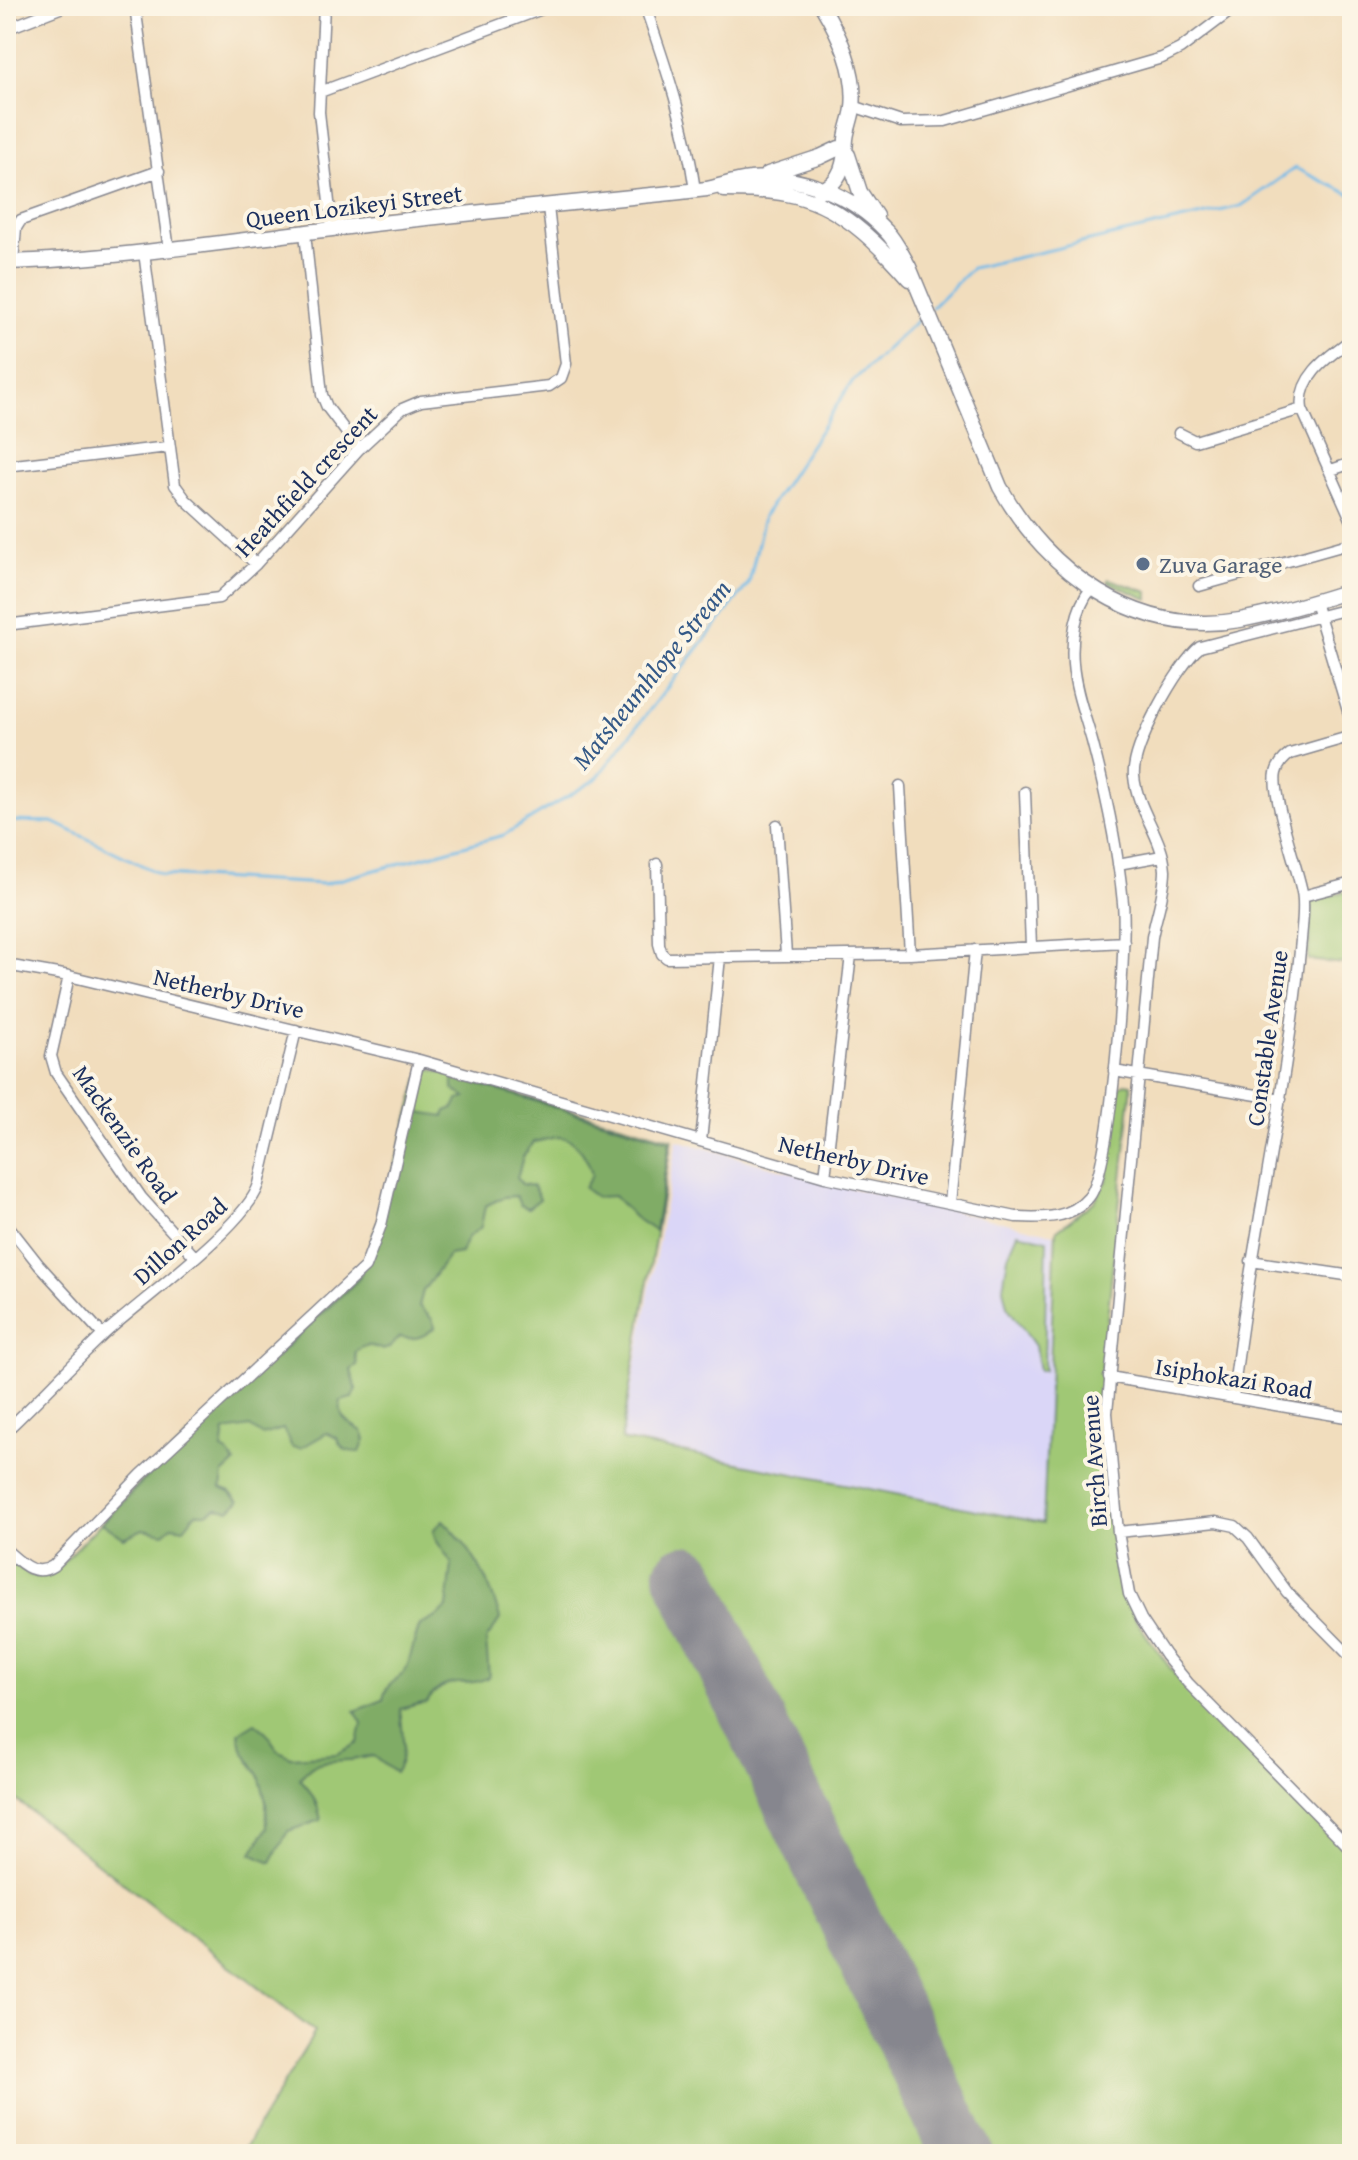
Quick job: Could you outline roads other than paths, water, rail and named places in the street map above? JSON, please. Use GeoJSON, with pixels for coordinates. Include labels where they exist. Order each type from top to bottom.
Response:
{"type":"FeatureCollection","features":[{"type":"Feature","properties":{"kind":"main road"},"geometry":{"type":"LineString","coordinates":[[788,194],[827,189],[839,175],[853,106],[850,70],[842,44],[822,6]]}},
{"type":"Feature","properties":{"kind":"main road"},"geometry":{"type":"LineString","coordinates":[[748,179],[807,162],[844,146]]}},
{"type":"Feature","properties":{"kind":"main road"},"geometry":{"type":"LineString","coordinates":[[844,146],[860,192],[886,231]]}},
{"type":"Feature","properties":{"kind":"main road","name":"Queen Lozikeyi Street"},"geometry":{"type":"LineString","coordinates":[[9,262],[169,250],[332,229],[701,190],[748,179],[778,178],[827,189],[868,215],[886,231],[909,267],[983,448],[1016,516],[1058,563],[1091,589],[1153,615],[1195,621],[1239,620],[1352,590]]}},
{"type":"Feature","properties":{"kind":"main road"},"geometry":{"type":"LineString","coordinates":[[827,189],[845,219]]}},
{"type":"Feature","properties":{"kind":"main road","name":"Queen Lozikeyi Street"},"geometry":{"type":"LineString","coordinates":[[701,190],[788,194],[828,208],[886,252],[920,292]]}},
{"type":"Feature","properties":{"kind":"street"},"geometry":{"type":"LineString","coordinates":[[6,29],[65,6]]}},
{"type":"Feature","properties":{"kind":"street"},"geometry":{"type":"LineString","coordinates":[[135,6],[169,250]]}},
{"type":"Feature","properties":{"kind":"street"},"geometry":{"type":"LineString","coordinates":[[324,6],[320,131],[332,229]]}},
{"type":"Feature","properties":{"kind":"street"},"geometry":{"type":"LineString","coordinates":[[320,92],[549,6]]}},
{"type":"Feature","properties":{"kind":"street"},"geometry":{"type":"LineString","coordinates":[[645,6],[683,121],[701,190]]}},
{"type":"Feature","properties":{"kind":"street"},"geometry":{"type":"LineString","coordinates":[[853,106],[901,122],[945,121],[1162,58],[1180,49],[1237,6]]}},
{"type":"Feature","properties":{"kind":"street"},"geometry":{"type":"LineString","coordinates":[[9,262],[16,228],[21,220],[159,171]]}},
{"type":"Feature","properties":{"kind":"street","name":"Heathfield crescent"},"geometry":{"type":"LineString","coordinates":[[6,625],[219,598],[256,564],[359,449],[410,404],[549,386],[561,378],[566,364],[548,207]]}},
{"type":"Feature","properties":{"kind":"street"},"geometry":{"type":"LineString","coordinates":[[305,233],[322,395],[327,407],[359,449]]}},
{"type":"Feature","properties":{"kind":"street"},"geometry":{"type":"LineString","coordinates":[[144,252],[175,485],[256,564]]}},
{"type":"Feature","properties":{"kind":"street"},"geometry":{"type":"LineString","coordinates":[[1352,358],[1348,341],[1311,374],[1300,396],[1302,409],[1352,521]]}},
{"type":"Feature","properties":{"kind":"street"},"geometry":{"type":"LineString","coordinates":[[1179,433],[1195,441],[1302,409]]}},
{"type":"Feature","properties":{"kind":"street"},"geometry":{"type":"LineString","coordinates":[[6,466],[168,447]]}},
{"type":"Feature","properties":{"kind":"street"},"geometry":{"type":"LineString","coordinates":[[1331,470],[1352,463]]}},
{"type":"Feature","properties":{"kind":"street"},"geometry":{"type":"LineString","coordinates":[[1199,586],[1352,543]]}},
{"type":"Feature","properties":{"kind":"street","name":"Netherby Drive"},"geometry":{"type":"LineString","coordinates":[[6,965],[69,976],[419,1060],[825,1177],[1016,1217],[1063,1215],[1082,1205],[1094,1189],[1101,1171],[1114,1071],[1124,942],[1118,864],[1073,665],[1078,614],[1082,600],[1091,589]]}},
{"type":"Feature","properties":{"kind":"street"},"geometry":{"type":"LineString","coordinates":[[1315,602],[1352,724]]}},
{"type":"Feature","properties":{"kind":"street"},"geometry":{"type":"LineString","coordinates":[[1118,864],[1162,856],[1134,776],[1141,741],[1189,655],[1200,647],[1352,608]]}},
{"type":"Feature","properties":{"kind":"street","name":"Constable Avenue"},"geometry":{"type":"LineString","coordinates":[[1233,1398],[1251,1261],[1281,1099],[1301,937],[1303,896],[1275,775],[1283,759],[1290,754],[1352,736]]}},
{"type":"Feature","properties":{"kind":"street"},"geometry":{"type":"LineString","coordinates":[[900,786],[910,954]]}},
{"type":"Feature","properties":{"kind":"street"},"geometry":{"type":"LineString","coordinates":[[1025,792],[1031,946]]}},
{"type":"Feature","properties":{"kind":"street"},"geometry":{"type":"LineString","coordinates":[[777,825],[786,955]]}},
{"type":"Feature","properties":{"kind":"street","name":"Birch Avenue"},"geometry":{"type":"LineString","coordinates":[[1162,856],[1163,887],[1152,937],[1107,1413],[1118,1532],[1129,1594],[1141,1619],[1188,1683],[1352,1850]]}},
{"type":"Feature","properties":{"kind":"street"},"geometry":{"type":"LineString","coordinates":[[657,864],[659,944],[667,958],[910,954],[1124,942]]}},
{"type":"Feature","properties":{"kind":"street"},"geometry":{"type":"LineString","coordinates":[[1303,896],[1352,883]]}},
{"type":"Feature","properties":{"kind":"street"},"geometry":{"type":"LineString","coordinates":[[950,1203],[975,950]]}},
{"type":"Feature","properties":{"kind":"street"},"geometry":{"type":"LineString","coordinates":[[825,1177],[851,955]]}},
{"type":"Feature","properties":{"kind":"street"},"geometry":{"type":"LineString","coordinates":[[701,1141],[720,957]]}},
{"type":"Feature","properties":{"kind":"street","name":"Mackenzie Road"},"geometry":{"type":"LineString","coordinates":[[69,976],[51,1056],[56,1073],[141,1197],[195,1257]]}},
{"type":"Feature","properties":{"kind":"street","name":"Dillon Road"},"geometry":{"type":"LineString","coordinates":[[7,1427],[103,1335],[195,1257],[243,1211],[254,1196],[296,1030]]}},
{"type":"Feature","properties":{"kind":"street"},"geometry":{"type":"LineString","coordinates":[[6,1550],[27,1568],[43,1571],[53,1566],[141,1475],[361,1271],[381,1225],[419,1060]]}},
{"type":"Feature","properties":{"kind":"street"},"geometry":{"type":"LineString","coordinates":[[1114,1071],[1281,1099]]}},
{"type":"Feature","properties":{"kind":"street"},"geometry":{"type":"LineString","coordinates":[[6,1223],[39,1265],[103,1335]]}},
{"type":"Feature","properties":{"kind":"street"},"geometry":{"type":"LineString","coordinates":[[1251,1261],[1352,1276]]}},
{"type":"Feature","properties":{"kind":"street","name":"Isiphokazi Road"},"geometry":{"type":"LineString","coordinates":[[1109,1377],[1352,1418]]}},
{"type":"Feature","properties":{"kind":"street"},"geometry":{"type":"LineString","coordinates":[[1118,1532],[1216,1522],[1235,1526],[1248,1538],[1287,1592],[1352,1658]]}},
{"type":"Feature","properties":{"kind":"waterway","name":"Matsheumhlope Stream"},"geometry":{"type":"LineString","coordinates":[[932,307],[972,268],[1241,206],[1295,168],[1352,195]]}},
{"type":"Feature","properties":{"kind":"waterway","name":"Matsheumhlope Stream"},"geometry":{"type":"LineString","coordinates":[[6,821],[53,822],[162,875],[324,884],[504,835],[596,779],[749,583],[764,516],[852,382],[923,315]]}},
{"type":"Feature","properties":{"kind":"place","name":"Zuva Garage"},"geometry":{"type":"Point","coordinates":[1143,564]}}]}
